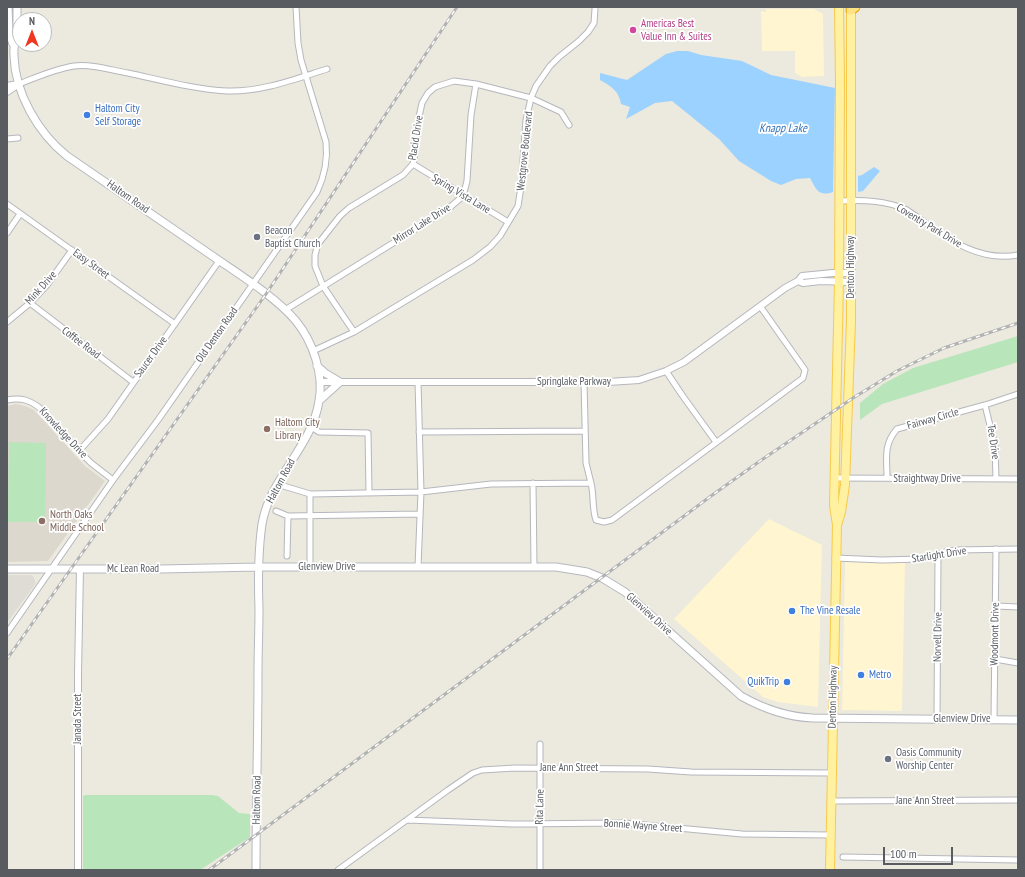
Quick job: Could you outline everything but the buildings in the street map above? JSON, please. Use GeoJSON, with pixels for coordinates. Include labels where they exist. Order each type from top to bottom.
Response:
{"type":"FeatureCollection","features":[{"type":"Feature","properties":{"kind":"main road"},"geometry":{"type":"LineString","coordinates":[[17,10],[22,7]]}},
{"type":"Feature","properties":{"kind":"main road","name":"Denton Highway"},"geometry":{"type":"LineString","coordinates":[[836,525],[842,512],[845,479],[851,282],[852,8]]}},
{"type":"Feature","properties":{"kind":"main road","name":"Denton Highway"},"geometry":{"type":"LineString","coordinates":[[830,870],[839,282],[839,46],[837,9]]}},
{"type":"Feature","properties":{"kind":"main road","name":"Haltom Road"},"geometry":{"type":"LineString","coordinates":[[8,10],[9,33],[12,41]]}},
{"type":"Feature","properties":{"kind":"main road"},"geometry":{"type":"LineString","coordinates":[[839,46],[846,49],[851,55]]}},
{"type":"Feature","properties":{"kind":"main road","name":"Haltom Road"},"geometry":{"type":"LineString","coordinates":[[14,52],[15,69],[28,107],[44,134],[57,148],[253,284],[285,310],[302,330],[313,351],[320,382],[319,400],[311,428],[271,494],[263,518],[260,539],[256,870]]}},
{"type":"Feature","properties":{"kind":"main road"},"geometry":{"type":"LineString","coordinates":[[317,366],[324,373],[340,382],[319,400]]}},
{"type":"Feature","properties":{"kind":"main road","name":"Mc Lean Road"},"geometry":{"type":"LineString","coordinates":[[7,569],[259,567]]}},
{"type":"Feature","properties":{"kind":"main road","name":"Glenview Drive"},"geometry":{"type":"LineString","coordinates":[[259,567],[571,568],[602,578],[625,592],[741,696],[772,711],[798,717],[1018,720]]}},
{"type":"Feature","properties":{"kind":"street","name":"Old Denton Road"},"geometry":{"type":"LineString","coordinates":[[7,633],[53,569],[113,480],[158,420],[318,192],[324,179],[326,167],[326,142],[305,76],[298,43],[296,7]]}},
{"type":"Feature","properties":{"kind":"street","name":"Westgrove Boulevard"},"geometry":{"type":"LineString","coordinates":[[313,351],[354,332],[473,260],[490,247],[500,236],[518,206],[521,187],[526,120],[536,86],[559,56],[579,42],[588,32],[594,23],[595,10]]}},
{"type":"Feature","properties":{"kind":"street"},"geometry":{"type":"LineString","coordinates":[[7,86],[19,84],[52,71],[74,66],[88,66],[101,67],[183,86],[203,89],[228,91],[249,90],[268,87],[327,69]]}},
{"type":"Feature","properties":{"kind":"street","name":"Placid Drive"},"geometry":{"type":"LineString","coordinates":[[354,332],[323,286],[315,266],[315,255],[318,244],[325,234],[349,208],[403,175],[413,164],[422,104],[428,93],[435,86],[454,81],[476,84],[532,98],[561,112],[569,125]]}},
{"type":"Feature","properties":{"kind":"street"},"geometry":{"type":"LineString","coordinates":[[7,92],[19,84]]}},
{"type":"Feature","properties":{"kind":"street"},"geometry":{"type":"LineString","coordinates":[[463,196],[468,181],[471,115],[476,84]]}},
{"type":"Feature","properties":{"kind":"street"},"geometry":{"type":"LineString","coordinates":[[7,139],[18,138]]}},
{"type":"Feature","properties":{"kind":"street","name":"Spring Vista Lane"},"geometry":{"type":"LineString","coordinates":[[413,164],[463,196],[508,222]]}},
{"type":"Feature","properties":{"kind":"street","name":"Mirror Lake Drive"},"geometry":{"type":"LineString","coordinates":[[285,310],[448,209],[463,196]]}},
{"type":"Feature","properties":{"kind":"street","name":"Coventry Park Drive"},"geometry":{"type":"LineString","coordinates":[[839,201],[851,200],[879,202],[897,206],[907,210],[971,251],[1004,257],[1018,255]]}},
{"type":"Feature","properties":{"kind":"street","name":"Easy Street"},"geometry":{"type":"LineString","coordinates":[[7,204],[175,324]]}},
{"type":"Feature","properties":{"kind":"street"},"geometry":{"type":"LineString","coordinates":[[7,233],[20,214]]}},
{"type":"Feature","properties":{"kind":"street","name":"Mink Drive"},"geometry":{"type":"LineString","coordinates":[[7,322],[30,303],[47,284],[72,250]]}},
{"type":"Feature","properties":{"kind":"street","name":"Saucer Drive"},"geometry":{"type":"LineString","coordinates":[[79,451],[108,419],[219,261]]}},
{"type":"Feature","properties":{"kind":"street","name":"Springlake Parkway"},"geometry":{"type":"LineString","coordinates":[[320,382],[584,382],[639,380],[666,371],[684,362],[785,288],[798,281],[802,276],[851,273]]}},
{"type":"Feature","properties":{"kind":"street"},"geometry":{"type":"LineString","coordinates":[[798,281],[803,283],[821,281],[851,282]]}},
{"type":"Feature","properties":{"kind":"street","name":"Coffee Road"},"geometry":{"type":"LineString","coordinates":[[30,303],[133,382]]}},
{"type":"Feature","properties":{"kind":"street"},"geometry":{"type":"LineString","coordinates":[[584,382],[586,463],[593,494],[594,514],[596,520],[604,522],[612,520],[803,378],[805,370],[760,306]]}},
{"type":"Feature","properties":{"kind":"street"},"geometry":{"type":"LineString","coordinates":[[666,371],[716,442]]}},
{"type":"Feature","properties":{"kind":"street"},"geometry":{"type":"LineString","coordinates":[[418,382],[421,492],[418,567]]}},
{"type":"Feature","properties":{"kind":"street","name":"Fairway Circle"},"geometry":{"type":"LineString","coordinates":[[887,478],[888,443],[891,436],[897,429],[985,405],[1018,394]]}},
{"type":"Feature","properties":{"kind":"street","name":"Knowledge Drive"},"geometry":{"type":"LineString","coordinates":[[7,400],[27,399],[32,402],[41,409],[91,463],[113,480]]}},
{"type":"Feature","properties":{"kind":"street","name":"Tee Drive"},"geometry":{"type":"LineString","coordinates":[[985,405],[995,446],[996,479]]}},
{"type":"Feature","properties":{"kind":"street"},"geometry":{"type":"LineString","coordinates":[[311,428],[319,432],[368,433],[369,493]]}},
{"type":"Feature","properties":{"kind":"street"},"geometry":{"type":"LineString","coordinates":[[419,432],[585,431]]}},
{"type":"Feature","properties":{"kind":"street","name":"Straightway Drive"},"geometry":{"type":"LineString","coordinates":[[835,478],[1018,479]]}},
{"type":"Feature","properties":{"kind":"street"},"geometry":{"type":"LineString","coordinates":[[533,483],[534,567]]}},
{"type":"Feature","properties":{"kind":"street"},"geometry":{"type":"LineString","coordinates":[[277,484],[310,494],[421,492],[492,484],[591,483]]}},
{"type":"Feature","properties":{"kind":"street"},"geometry":{"type":"LineString","coordinates":[[310,494],[310,567]]}},
{"type":"Feature","properties":{"kind":"street"},"geometry":{"type":"LineString","coordinates":[[276,511],[288,516],[420,514]]}},
{"type":"Feature","properties":{"kind":"street"},"geometry":{"type":"LineString","coordinates":[[287,556],[288,516]]}},
{"type":"Feature","properties":{"kind":"street","name":"Woodmont Drive"},"geometry":{"type":"LineString","coordinates":[[994,719],[996,549]]}},
{"type":"Feature","properties":{"kind":"street","name":"Starlight Drive"},"geometry":{"type":"LineString","coordinates":[[835,558],[896,560],[923,559],[956,550],[1018,550]]}},
{"type":"Feature","properties":{"kind":"street","name":"Norvell Drive"},"geometry":{"type":"LineString","coordinates":[[937,719],[938,554]]}},
{"type":"Feature","properties":{"kind":"street","name":"Janada Street"},"geometry":{"type":"LineString","coordinates":[[78,870],[78,674],[80,569]]}},
{"type":"Feature","properties":{"kind":"street"},"geometry":{"type":"LineString","coordinates":[[996,606],[1018,607]]}},
{"type":"Feature","properties":{"kind":"street"},"geometry":{"type":"LineString","coordinates":[[995,659],[1018,663]]}},
{"type":"Feature","properties":{"kind":"street","name":"Rita Lane"},"geometry":{"type":"LineString","coordinates":[[540,744],[540,870]]}},
{"type":"Feature","properties":{"kind":"street","name":"Jane Ann Street"},"geometry":{"type":"LineString","coordinates":[[338,870],[448,790],[477,771],[491,769],[541,768],[648,768],[691,772],[832,773]]}},
{"type":"Feature","properties":{"kind":"street","name":"Jane Ann Street"},"geometry":{"type":"LineString","coordinates":[[831,801],[1018,800]]}},
{"type":"Feature","properties":{"kind":"street","name":"Bonnie Wayne Street"},"geometry":{"type":"LineString","coordinates":[[407,820],[540,824],[624,823],[742,834],[831,835]]}},
{"type":"Feature","properties":{"kind":"street"},"geometry":{"type":"LineString","coordinates":[[843,857],[1018,860]]}},
{"type":"Feature","properties":{"kind":"shaded area"},"geometry":{"type":"Polygon","coordinates":[[[766,9],[814,9],[823,14],[824,76],[802,77],[795,73],[795,51],[762,51],[761,11],[766,12],[766,9]]]}},
{"type":"Feature","properties":{"kind":"shaded area","name":"North Oaks Middle School"},"geometry":{"type":"Polygon","coordinates":[[[16,404],[34,410],[85,466],[105,481],[48,561],[7,562],[7,406],[16,404]]]}},
{"type":"Feature","properties":{"kind":"shaded area"},"geometry":{"type":"Polygon","coordinates":[[[769,519],[822,545],[818,707],[778,702],[763,697],[674,619],[769,519]]]}},
{"type":"Feature","properties":{"kind":"shaded area"},"geometry":{"type":"Polygon","coordinates":[[[845,562],[905,563],[902,711],[842,710],[845,562]]]}},
{"type":"Feature","properties":{"kind":"shaded area"},"geometry":{"type":"Polygon","coordinates":[[[7,575],[30,575],[33,576],[36,583],[7,623],[7,575]]]}},
{"type":"Feature","properties":{"kind":"green space"},"geometry":{"type":"Polygon","coordinates":[[[1018,336],[1018,362],[882,404],[860,420],[860,403],[883,384],[913,368],[1018,336]]]}},
{"type":"Feature","properties":{"kind":"green space"},"geometry":{"type":"Polygon","coordinates":[[[9,442],[46,443],[45,522],[8,522],[9,442]]]}},
{"type":"Feature","properties":{"kind":"green space"},"geometry":{"type":"Polygon","coordinates":[[[83,796],[218,796],[239,813],[250,814],[250,837],[200,870],[83,870],[83,796]]]}},
{"type":"Feature","properties":{"kind":"water","name":"Knapp Lake"},"geometry":{"type":"Polygon","coordinates":[[[677,51],[688,51],[701,55],[742,61],[771,75],[835,88],[833,192],[821,193],[816,189],[810,178],[796,179],[781,185],[771,181],[739,161],[719,139],[672,101],[655,103],[626,119],[630,107],[621,104],[620,99],[614,89],[600,80],[600,73],[627,80],[666,54],[677,51]]]}},
{"type":"Feature","properties":{"kind":"water"},"geometry":{"type":"Polygon","coordinates":[[[874,167],[880,171],[863,191],[858,192],[858,176],[874,167]]]}},
{"type":"Feature","properties":{"kind":"railway"},"geometry":{"type":"LineString","coordinates":[[7,659],[266,294],[457,7]]}},
{"type":"Feature","properties":{"kind":"railway"},"geometry":{"type":"LineString","coordinates":[[209,870],[711,496],[853,398],[897,371],[944,348],[1018,323]]}},
{"type":"Feature","properties":{"kind":"place","name":"Americas Best Value Inn & Suites"},"geometry":{"type":"Point","coordinates":[633,30]}},
{"type":"Feature","properties":{"kind":"place","name":"Haltom City Self Storage"},"geometry":{"type":"Point","coordinates":[87,115]}},
{"type":"Feature","properties":{"kind":"place","name":"Beacon Baptist Church"},"geometry":{"type":"Point","coordinates":[257,237]}},
{"type":"Feature","properties":{"kind":"place","name":"Haltom City Library"},"geometry":{"type":"Point","coordinates":[267,429]}},
{"type":"Feature","properties":{"kind":"place","name":"North Oaks Middle School"},"geometry":{"type":"Point","coordinates":[42,521]}},
{"type":"Feature","properties":{"kind":"place","name":"The Vine Resale"},"geometry":{"type":"Point","coordinates":[792,611]}},
{"type":"Feature","properties":{"kind":"place","name":"Metro"},"geometry":{"type":"Point","coordinates":[861,675]}},
{"type":"Feature","properties":{"kind":"place","name":"QuikTrip"},"geometry":{"type":"Point","coordinates":[787,682]}},
{"type":"Feature","properties":{"kind":"place","name":"Oasis Community Worship Center"},"geometry":{"type":"Point","coordinates":[888,759]}}]}
